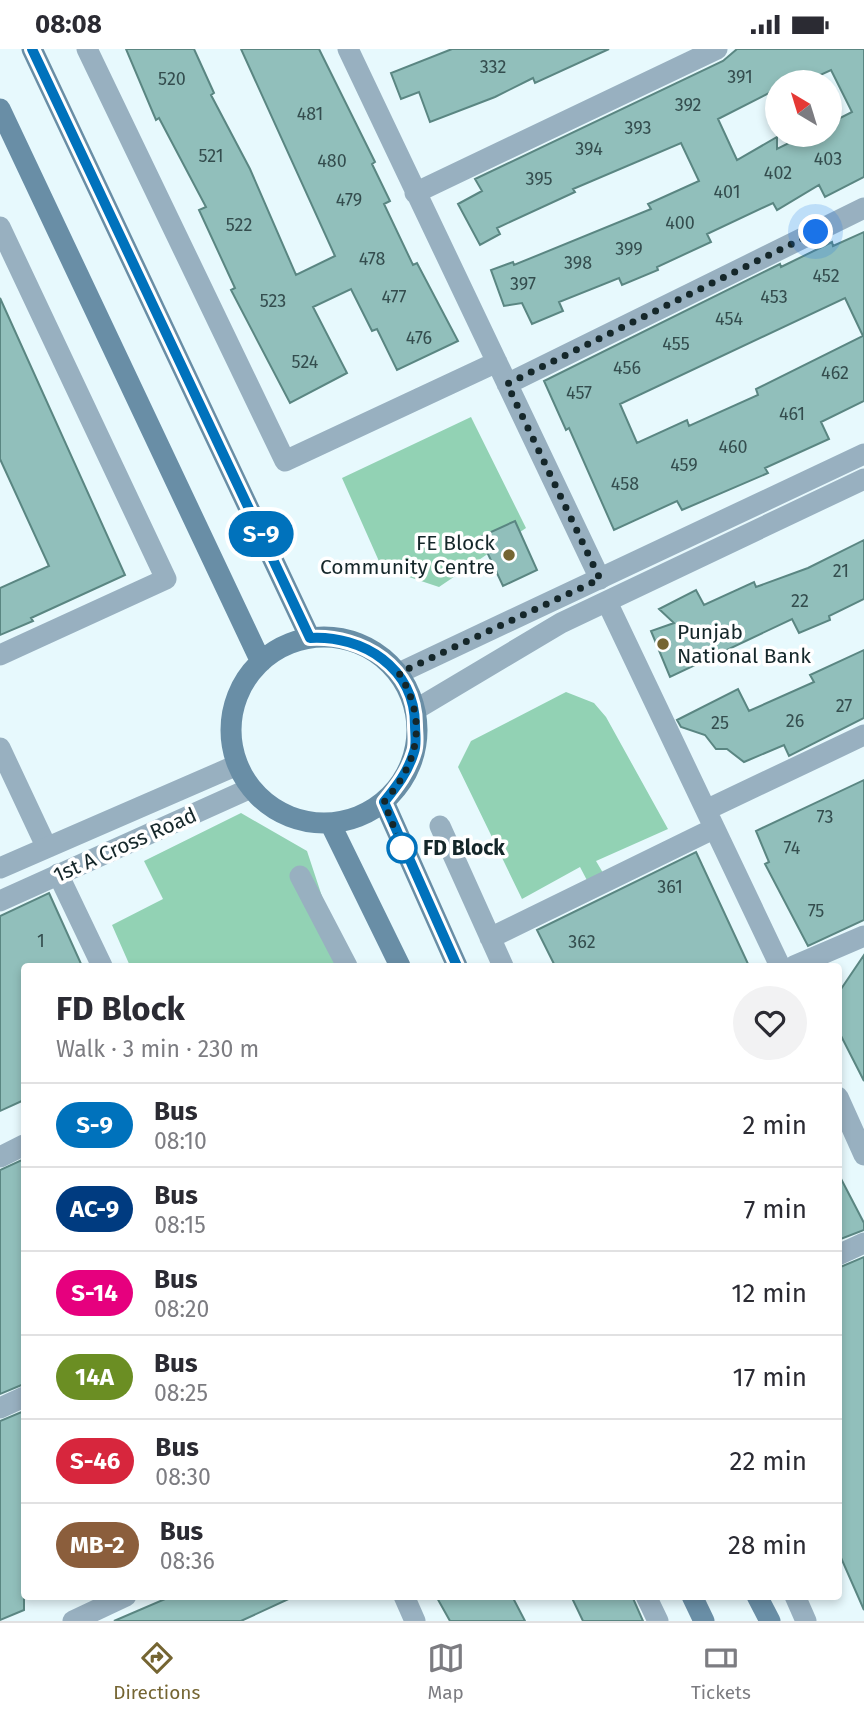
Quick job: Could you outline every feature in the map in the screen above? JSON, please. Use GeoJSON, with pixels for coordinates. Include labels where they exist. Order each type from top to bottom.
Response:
{"type":"FeatureCollection","features":[{"type":"Feature","properties":{"kind":"main road"},"geometry":{"type":"LineString","coordinates":[[32,49],[310,638]]}},
{"type":"Feature","properties":{"kind":"main road"},"geometry":{"type":"LineString","coordinates":[[0,109],[261,662]]}},
{"type":"Feature","properties":{"kind":"main road"},"geometry":{"type":"LineString","coordinates":[[327,637],[359,643],[387,660],[399,673],[415,710],[415,749],[403,779],[384,802],[355,818],[330,823],[298,820],[269,806],[251,788],[237,765],[232,740],[234,708],[247,678],[261,662],[283,646],[310,638],[327,637]]}},
{"type":"Feature","properties":{"kind":"main road"},"geometry":{"type":"LineString","coordinates":[[384,802],[456,963]]}},
{"type":"Feature","properties":{"kind":"main road"},"geometry":{"type":"LineString","coordinates":[[330,823],[399,963]]}},
{"type":"Feature","properties":{"kind":"main road"},"geometry":{"type":"LineString","coordinates":[[694,1600],[704,1621]]}},
{"type":"Feature","properties":{"kind":"main road"},"geometry":{"type":"LineString","coordinates":[[759,1600],[770,1621]]}},
{"type":"Feature","properties":{"kind":"street"},"geometry":{"type":"LineString","coordinates":[[87,49],[285,461],[496,362]]}},
{"type":"Feature","properties":{"kind":"street"},"geometry":{"type":"LineString","coordinates":[[348,49],[600,579]]}},
{"type":"Feature","properties":{"kind":"street"},"geometry":{"type":"LineString","coordinates":[[415,193],[717,49]]}},
{"type":"Feature","properties":{"kind":"street"},"geometry":{"type":"LineString","coordinates":[[507,384],[864,208]]}},
{"type":"Feature","properties":{"kind":"street"},"geometry":{"type":"LineString","coordinates":[[0,227],[166,579],[0,655]]}},
{"type":"Feature","properties":{"kind":"street"},"geometry":{"type":"LineString","coordinates":[[399,673],[864,454]]}},
{"type":"Feature","properties":{"kind":"street"},"geometry":{"type":"LineString","coordinates":[[415,710],[561,623],[864,479]]}},
{"type":"Feature","properties":{"kind":"street"},"geometry":{"type":"LineString","coordinates":[[710,526],[719,548]]}},
{"type":"Feature","properties":{"kind":"street"},"geometry":{"type":"LineString","coordinates":[[607,602],[779,963]]}},
{"type":"Feature","properties":{"kind":"street"},"geometry":{"type":"LineString","coordinates":[[490,938],[864,735]]}},
{"type":"Feature","properties":{"kind":"street"},"geometry":{"type":"LineString","coordinates":[[0,748],[46,846]]}},
{"type":"Feature","properties":{"kind":"street","name":"1st A Cross Road"},"geometry":{"type":"LineString","coordinates":[[0,868],[237,765]]}},
{"type":"Feature","properties":{"kind":"street","name":"1st A Cross Road"},"geometry":{"type":"LineString","coordinates":[[0,901],[251,788]]}},
{"type":"Feature","properties":{"kind":"street"},"geometry":{"type":"LineString","coordinates":[[440,826],[502,963]]}},
{"type":"Feature","properties":{"kind":"street"},"geometry":{"type":"LineString","coordinates":[[58,874],[101,963]]}},
{"type":"Feature","properties":{"kind":"street"},"geometry":{"type":"LineString","coordinates":[[300,876],[345,963]]}},
{"type":"Feature","properties":{"kind":"street"},"geometry":{"type":"LineString","coordinates":[[801,963],[864,936]]}},
{"type":"Feature","properties":{"kind":"street"},"geometry":{"type":"LineString","coordinates":[[842,1105],[863,1150]]}},
{"type":"Feature","properties":{"kind":"street"},"geometry":{"type":"LineString","coordinates":[[0,1157],[21,1146]]}},
{"type":"Feature","properties":{"kind":"street"},"geometry":{"type":"LineString","coordinates":[[842,1253],[864,1243]]}},
{"type":"Feature","properties":{"kind":"street"},"geometry":{"type":"LineString","coordinates":[[0,1408],[21,1398]]}},
{"type":"Feature","properties":{"kind":"street"},"geometry":{"type":"LineString","coordinates":[[73,1621],[118,1600]]}},
{"type":"Feature","properties":{"kind":"street"},"geometry":{"type":"LineString","coordinates":[[406,1600],[415,1621]]}},
{"type":"Feature","properties":{"kind":"street"},"geometry":{"type":"LineString","coordinates":[[648,1600],[658,1621]]}},
{"type":"Feature","properties":{"kind":"street"},"geometry":{"type":"LineString","coordinates":[[797,1600],[806,1621]]}},
{"type":"Feature","properties":{"kind":"green space"},"geometry":{"type":"Polygon","coordinates":[[[471,417],[526,528],[439,587],[382,568],[342,478],[471,417]]]}},
{"type":"Feature","properties":{"kind":"green space"},"geometry":{"type":"Polygon","coordinates":[[[566,692],[594,703],[606,717],[668,829],[596,861],[606,878],[590,886],[580,867],[522,899],[458,767],[471,741],[566,692]]]}},
{"type":"Feature","properties":{"kind":"green space"},"geometry":{"type":"Polygon","coordinates":[[[241,813],[307,851],[344,963],[129,963],[112,925],[163,899],[144,861],[241,813]]]}},
{"type":"Feature","properties":{"kind":"building"},"geometry":{"type":"Polygon","coordinates":[[[126,49],[194,49],[214,93],[211,95],[250,169],[296,275],[335,256],[241,49],[319,49],[375,162],[372,164],[390,201],[384,204],[413,265],[417,263],[458,341],[397,370],[377,329],[372,331],[351,289],[313,307],[347,373],[290,403],[231,290],[235,288],[199,210],[206,207],[159,118],[156,120],[126,49]]]}},
{"type":"Feature","properties":{"kind":"building"},"geometry":{"type":"Polygon","coordinates":[[[452,49],[609,49],[535,83],[533,78],[495,97],[430,122],[419,92],[401,99],[391,73],[452,49]]]}},
{"type":"Feature","properties":{"kind":"building"},"geometry":{"type":"Polygon","coordinates":[[[737,49],[864,49],[864,177],[825,197],[819,185],[777,210],[773,203],[707,234],[711,242],[657,267],[658,270],[622,285],[619,278],[559,302],[563,311],[532,324],[522,303],[504,306],[491,270],[513,262],[514,265],[651,209],[648,204],[699,181],[681,143],[573,189],[575,192],[497,228],[500,234],[480,245],[458,204],[482,191],[475,179],[723,61],[737,49]]]}},
{"type":"Feature","properties":{"kind":"building"},"geometry":{"type":"Polygon","coordinates":[[[864,232],[864,401],[821,422],[829,439],[765,468],[768,473],[682,510],[677,501],[614,530],[569,428],[566,430],[544,381],[780,264],[781,267],[832,242],[833,246],[864,232]],[[845,298],[620,404],[637,443],[687,420],[689,426],[758,395],[756,389],[863,336],[845,298]]]}},
{"type":"Feature","properties":{"kind":"building"},"geometry":{"type":"Polygon","coordinates":[[[0,298],[125,575],[0,635],[0,588],[49,566],[0,459],[0,298]]]}},
{"type":"Feature","properties":{"kind":"building","name":"FE Block Community Centre"},"geometry":{"type":"Polygon","coordinates":[[[515,521],[537,570],[503,586],[480,537],[515,521]]]}},
{"type":"Feature","properties":{"kind":"building"},"geometry":{"type":"Polygon","coordinates":[[[864,540],[864,599],[829,616],[830,620],[799,633],[792,619],[670,677],[651,631],[674,623],[659,609],[696,590],[704,605],[754,582],[756,587],[808,568],[864,540]]]}},
{"type":"Feature","properties":{"kind":"building"},"geometry":{"type":"Polygon","coordinates":[[[864,650],[864,718],[789,756],[784,745],[744,762],[727,749],[716,749],[705,735],[681,727],[677,720],[738,689],[749,711],[814,682],[810,675],[864,650]]]}},
{"type":"Feature","properties":{"kind":"building"},"geometry":{"type":"Polygon","coordinates":[[[864,780],[864,920],[808,946],[765,864],[769,862],[756,831],[864,780]]]}},
{"type":"Feature","properties":{"kind":"building"},"geometry":{"type":"Polygon","coordinates":[[[696,852],[748,963],[554,963],[537,930],[696,852]]]}},
{"type":"Feature","properties":{"kind":"building"},"geometry":{"type":"Polygon","coordinates":[[[49,893],[81,963],[21,963],[21,1101],[0,1111],[0,916],[49,893]]]}},
{"type":"Feature","properties":{"kind":"building"},"geometry":{"type":"Polygon","coordinates":[[[864,955],[864,1081],[842,1038],[842,988],[864,955]]]}},
{"type":"Feature","properties":{"kind":"building"},"geometry":{"type":"Polygon","coordinates":[[[21,1160],[21,1385],[0,1394],[0,1170],[21,1160]]]}},
{"type":"Feature","properties":{"kind":"building"},"geometry":{"type":"Polygon","coordinates":[[[842,1181],[864,1223],[864,1230],[842,1238],[842,1181]]]}},
{"type":"Feature","properties":{"kind":"building"},"geometry":{"type":"Polygon","coordinates":[[[864,1257],[864,1610],[842,1560],[842,1266],[864,1257]]]}},
{"type":"Feature","properties":{"kind":"building"},"geometry":{"type":"Polygon","coordinates":[[[21,1412],[21,1600],[24,1600],[24,1610],[0,1620],[0,1421],[21,1412]]]}},
{"type":"Feature","properties":{"kind":"building"},"geometry":{"type":"Polygon","coordinates":[[[163,1600],[286,1600],[241,1621],[114,1621],[163,1600]]]}},
{"type":"Feature","properties":{"kind":"building"},"geometry":{"type":"Polygon","coordinates":[[[438,1600],[514,1600],[525,1621],[450,1621],[438,1600]]]}},
{"type":"Feature","properties":{"kind":"building"},"geometry":{"type":"Polygon","coordinates":[[[573,1600],[634,1600],[643,1621],[583,1621],[573,1600]]]}},
{"type":"Feature","properties":{"kind":"bus line","name":"S-9"},"geometry":{"type":"LineString","coordinates":[[32,49],[310,638],[327,637],[359,643],[387,660],[407,687],[415,710],[415,749],[403,779],[384,802],[398,839],[456,963]]}},
{"type":"Feature","properties":{"kind":"place","name":"FE Block Community Centre"},"geometry":{"type":"Point","coordinates":[509,555]}},
{"type":"Feature","properties":{"kind":"place","name":"Punjab National Bank"},"geometry":{"type":"Point","coordinates":[663,644]}},
{"type":"Feature","properties":{"kind":"place","name":"FD Block"},"geometry":{"type":"Point","coordinates":[402,848]}},
{"type":"Feature","properties":{"kind":"route"},"geometry":{"type":"LineString","coordinates":[[402,848],[384,802],[403,779],[415,749],[415,710],[399,673],[600,579],[507,384],[816,232]]}}]}
